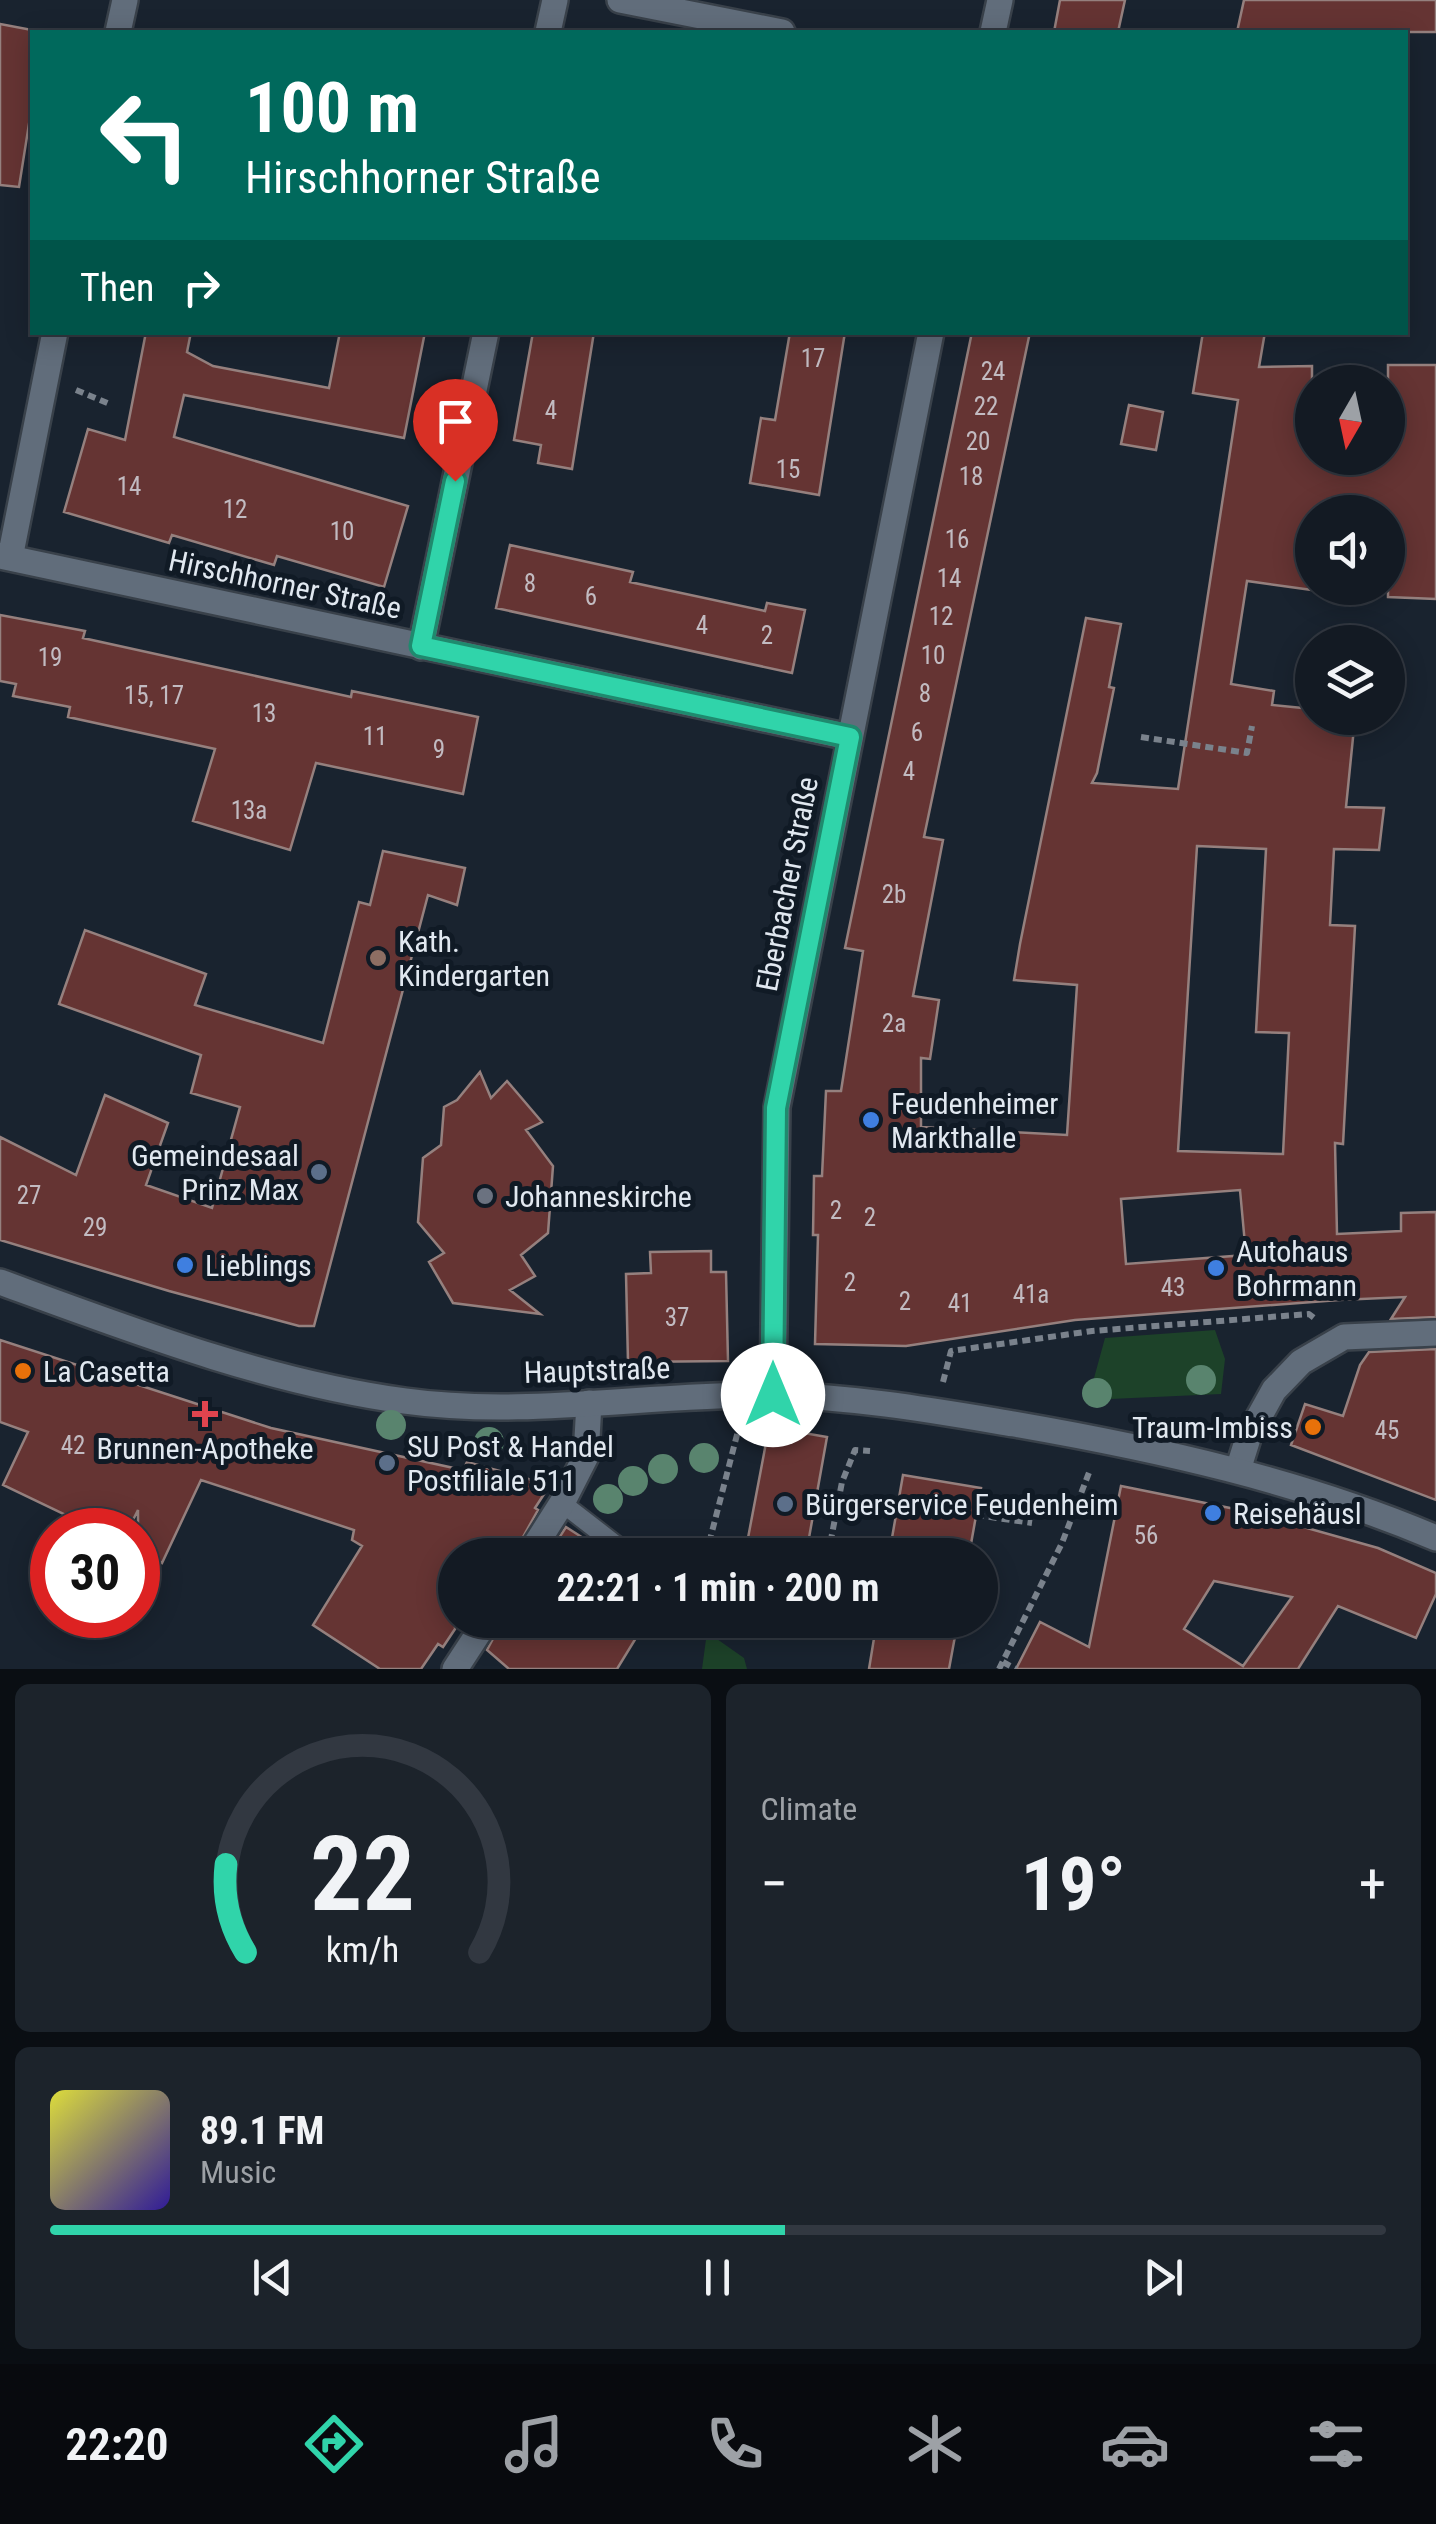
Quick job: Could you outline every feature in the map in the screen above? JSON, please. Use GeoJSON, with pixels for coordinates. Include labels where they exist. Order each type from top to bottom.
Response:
{"type":"FeatureCollection","features":[{"type":"Feature","properties":{"kind":"street"},"geometry":{"type":"LineString","coordinates":[[118,30],[125,0]]}},
{"type":"Feature","properties":{"kind":"street"},"geometry":{"type":"LineString","coordinates":[[548,30],[555,0]]}},
{"type":"Feature","properties":{"kind":"street"},"geometry":{"type":"LineString","coordinates":[[620,0],[772,30]]}},
{"type":"Feature","properties":{"kind":"street"},"geometry":{"type":"LineString","coordinates":[[993,30],[1000,0]]}},
{"type":"Feature","properties":{"kind":"street"},"geometry":{"type":"LineString","coordinates":[[5,556],[54,335]]}},
{"type":"Feature","properties":{"kind":"street"},"geometry":{"type":"LineString","coordinates":[[421,646],[485,335]]}},
{"type":"Feature","properties":{"kind":"street","name":"Eberbacher Straße"},"geometry":{"type":"LineString","coordinates":[[760,1396],[776,1108],[930,335]]}},
{"type":"Feature","properties":{"kind":"street","name":"Hirschhorner Straße"},"geometry":{"type":"LineString","coordinates":[[5,556],[850,737]]}},
{"type":"Feature","properties":{"kind":"street","name":"Hauptstraße"},"geometry":{"type":"LineString","coordinates":[[0,1282],[206,1355],[402,1401],[464,1407],[760,1396],[879,1402],[1102,1440],[1238,1470],[1384,1516],[1436,1538]]}},
{"type":"Feature","properties":{"kind":"street"},"geometry":{"type":"LineString","coordinates":[[1238,1470],[1250,1435],[1274,1390],[1301,1362],[1344,1337],[1436,1332]]}},
{"type":"Feature","properties":{"kind":"street"},"geometry":{"type":"LineString","coordinates":[[540,1538],[586,1456],[589,1403]]}},
{"type":"Feature","properties":{"kind":"street"},"geometry":{"type":"LineString","coordinates":[[464,1666],[477,1638]]}},
{"type":"Feature","properties":{"kind":"lane"},"geometry":{"type":"LineString","coordinates":[[562,1503],[607,1538]]}},
{"type":"Feature","properties":{"kind":"path"},"geometry":{"type":"LineString","coordinates":[[1141,737],[1248,753],[1252,726]]}},
{"type":"Feature","properties":{"kind":"path"},"geometry":{"type":"LineString","coordinates":[[936,1411],[952,1351],[1092,1331],[1309,1314],[1344,1337]]}},
{"type":"Feature","properties":{"kind":"path"},"geometry":{"type":"LineString","coordinates":[[712,1538],[760,1396]]}},
{"type":"Feature","properties":{"kind":"path"},"geometry":{"type":"LineString","coordinates":[[1016,1669],[1001,1666],[1062,1544],[1102,1440]]}},
{"type":"Feature","properties":{"kind":"path"},"geometry":{"type":"LineString","coordinates":[[831,1538],[842,1482],[855,1450],[870,1452]]}},
{"type":"Feature","properties":{"kind":"path"},"geometry":{"type":"LineString","coordinates":[[976,1514],[1032,1524]]}},
{"type":"Feature","properties":{"kind":"green space"},"geometry":{"type":"Polygon","coordinates":[[[1215,1330],[1225,1359],[1221,1394],[1088,1400],[1105,1338],[1215,1330]]]}},
{"type":"Feature","properties":{"kind":"green space"},"geometry":{"type":"Polygon","coordinates":[[[706,1638],[716,1638],[744,1658],[747,1669],[702,1669],[706,1638]]]}},
{"type":"Feature","properties":{"kind":"building"},"geometry":{"type":"Polygon","coordinates":[[[1060,0],[1125,0],[1118,30],[1054,30],[1060,0]]]}},
{"type":"Feature","properties":{"kind":"building"},"geometry":{"type":"Polygon","coordinates":[[[1244,0],[1436,0],[1436,32],[1237,30],[1244,0]]]}},
{"type":"Feature","properties":{"kind":"building"},"geometry":{"type":"Polygon","coordinates":[[[0,24],[32,30],[30,118],[19,187],[0,185],[0,24]]]}},
{"type":"Feature","properties":{"kind":"building"},"geometry":{"type":"Polygon","coordinates":[[[145,335],[190,335],[187,352],[213,366],[329,388],[339,335],[424,335],[404,438],[184,395],[174,437],[408,506],[384,587],[277,556],[274,565],[172,535],[169,543],[64,512],[88,429],[125,440],[145,335]]]}},
{"type":"Feature","properties":{"kind":"building"},"geometry":{"type":"Polygon","coordinates":[[[532,335],[594,335],[572,469],[538,463],[541,445],[514,440],[532,335]]]}},
{"type":"Feature","properties":{"kind":"building"},"geometry":{"type":"Polygon","coordinates":[[[789,335],[845,335],[819,495],[750,483],[761,418],[775,420],[789,335]]]}},
{"type":"Feature","properties":{"kind":"building"},"geometry":{"type":"Polygon","coordinates":[[[971,335],[1029,335],[924,837],[943,840],[913,996],[939,1000],[930,1059],[921,1058],[921,1127],[1067,1135],[1077,985],[1014,980],[1020,944],[1086,618],[1121,624],[1109,687],[1114,688],[1092,783],[1178,789],[1238,400],[1193,393],[1203,335],[1264,335],[1259,367],[1295,366],[1295,475],[1405,475],[1405,365],[1436,365],[1436,599],[1405,598],[1405,495],[1295,495],[1295,588],[1247,581],[1231,684],[1274,691],[1272,705],[1295,707],[1295,735],[1353,735],[1346,807],[1384,808],[1379,850],[1334,849],[1330,925],[1355,926],[1343,1144],[1335,1143],[1337,1234],[1401,1231],[1401,1213],[1436,1212],[1436,1317],[1391,1319],[1405,1297],[1075,1320],[906,1346],[815,1344],[818,1235],[813,1235],[814,1176],[822,1176],[826,1091],[841,1091],[863,951],[845,948],[971,335]],[[1197,846],[1178,1151],[1283,1154],[1289,1033],[1256,1032],[1266,849],[1197,846]],[[1240,1190],[1121,1199],[1126,1264],[1246,1255],[1240,1190]]]}},
{"type":"Feature","properties":{"kind":"building"},"geometry":{"type":"Polygon","coordinates":[[[1129,405],[1163,412],[1156,450],[1121,444],[1129,405]]]}},
{"type":"Feature","properties":{"kind":"building"},"geometry":{"type":"Polygon","coordinates":[[[510,545],[633,572],[630,582],[765,611],[767,603],[805,610],[792,673],[496,608],[510,545]]]}},
{"type":"Feature","properties":{"kind":"building"},"geometry":{"type":"Polygon","coordinates":[[[0,615],[85,631],[83,638],[351,697],[352,691],[478,717],[463,794],[316,763],[290,850],[193,821],[215,749],[68,717],[70,707],[13,696],[16,684],[0,681],[0,615]]]}},
{"type":"Feature","properties":{"kind":"building"},"geometry":{"type":"Polygon","coordinates":[[[383,851],[465,868],[457,905],[428,895],[314,1326],[299,1326],[169,1291],[0,1240],[0,1137],[76,1175],[105,1095],[168,1123],[146,1185],[212,1208],[240,1107],[191,1093],[201,1055],[59,1004],[85,930],[206,974],[195,1005],[323,1043],[359,902],[370,905],[383,851]]]}},
{"type":"Feature","properties":{"kind":"building","name":"Johanneskirche"},"geometry":{"type":"Polygon","coordinates":[[[480,1072],[491,1098],[507,1081],[542,1122],[526,1130],[553,1166],[548,1233],[521,1255],[535,1276],[510,1290],[540,1314],[453,1303],[429,1262],[444,1253],[418,1222],[423,1158],[441,1145],[444,1107],[457,1100],[480,1072]]]}},
{"type":"Feature","properties":{"kind":"building"},"geometry":{"type":"Polygon","coordinates":[[[711,1251],[711,1272],[726,1272],[728,1361],[628,1362],[626,1274],[651,1273],[650,1252],[711,1251]]]}},
{"type":"Feature","properties":{"kind":"building"},"geometry":{"type":"Polygon","coordinates":[[[0,1340],[271,1428],[463,1470],[467,1462],[550,1485],[522,1538],[438,1538],[438,1638],[449,1638],[443,1647],[438,1644],[421,1669],[380,1669],[313,1625],[362,1546],[352,1540],[354,1530],[201,1480],[162,1563],[160,1508],[51,1508],[3,1485],[28,1432],[0,1422],[0,1340]]]}},
{"type":"Feature","properties":{"kind":"building"},"geometry":{"type":"Polygon","coordinates":[[[1436,1349],[1436,1500],[1291,1445],[1305,1404],[1343,1416],[1360,1365],[1369,1352],[1436,1349]]]}},
{"type":"Feature","properties":{"kind":"building","name":"Bürgerservice Feudenheim"},"geometry":{"type":"Polygon","coordinates":[[[769,1427],[827,1437],[809,1538],[748,1538],[769,1427]]]}},
{"type":"Feature","properties":{"kind":"building"},"geometry":{"type":"Polygon","coordinates":[[[903,1475],[981,1488],[972,1538],[892,1538],[903,1475]]]}},
{"type":"Feature","properties":{"kind":"building"},"geometry":{"type":"Polygon","coordinates":[[[1121,1486],[1250,1512],[1378,1548],[1436,1573],[1436,1594],[1416,1638],[1338,1606],[1298,1669],[1016,1669],[1040,1622],[1089,1647],[1121,1486]],[[1214,1581],[1184,1629],[1243,1666],[1292,1597],[1214,1581]]]}},
{"type":"Feature","properties":{"kind":"building"},"geometry":{"type":"Polygon","coordinates":[[[566,1527],[583,1538],[559,1538],[566,1527]]]}},
{"type":"Feature","properties":{"kind":"building"},"geometry":{"type":"Polygon","coordinates":[[[493,1638],[636,1638],[617,1669],[509,1669],[487,1650],[493,1638]]]}},
{"type":"Feature","properties":{"kind":"building"},"geometry":{"type":"Polygon","coordinates":[[[874,1638],[955,1638],[949,1669],[869,1669],[874,1638]]]}},
{"type":"Feature","properties":{"kind":"place","name":"Kath. Kindergarten"},"geometry":{"type":"Point","coordinates":[378,958]}},
{"type":"Feature","properties":{"kind":"place","name":"Feudenheimer Markthalle"},"geometry":{"type":"Point","coordinates":[871,1120]}},
{"type":"Feature","properties":{"kind":"place","name":"Gemeindesaal Prinz Max"},"geometry":{"type":"Point","coordinates":[319,1172]}},
{"type":"Feature","properties":{"kind":"place","name":"Johanneskirche"},"geometry":{"type":"Point","coordinates":[485,1196]}},
{"type":"Feature","properties":{"kind":"place","name":"Lieblings"},"geometry":{"type":"Point","coordinates":[185,1265]}},
{"type":"Feature","properties":{"kind":"place","name":"Autohaus Bohrmann"},"geometry":{"type":"Point","coordinates":[1216,1268]}},
{"type":"Feature","properties":{"kind":"place","name":"La Casetta"},"geometry":{"type":"Point","coordinates":[23,1371]}},
{"type":"Feature","properties":{"kind":"place","name":"Brunnen-Apotheke"},"geometry":{"type":"Point","coordinates":[205,1414]}},
{"type":"Feature","properties":{"kind":"place","name":"Traum-Imbiss"},"geometry":{"type":"Point","coordinates":[1313,1427]}},
{"type":"Feature","properties":{"kind":"place","name":"SU Post & Handel Postfiliale 511"},"geometry":{"type":"Point","coordinates":[387,1463]}},
{"type":"Feature","properties":{"kind":"place","name":"Bürgerservice Feudenheim"},"geometry":{"type":"Point","coordinates":[785,1504]}},
{"type":"Feature","properties":{"kind":"place","name":"Reisehäusl"},"geometry":{"type":"Point","coordinates":[1213,1513]}},
{"type":"Feature","properties":{"kind":"route"},"geometry":{"type":"LineString","coordinates":[[455,481],[421,646],[850,737],[776,1108],[773,1395]]}}]}
